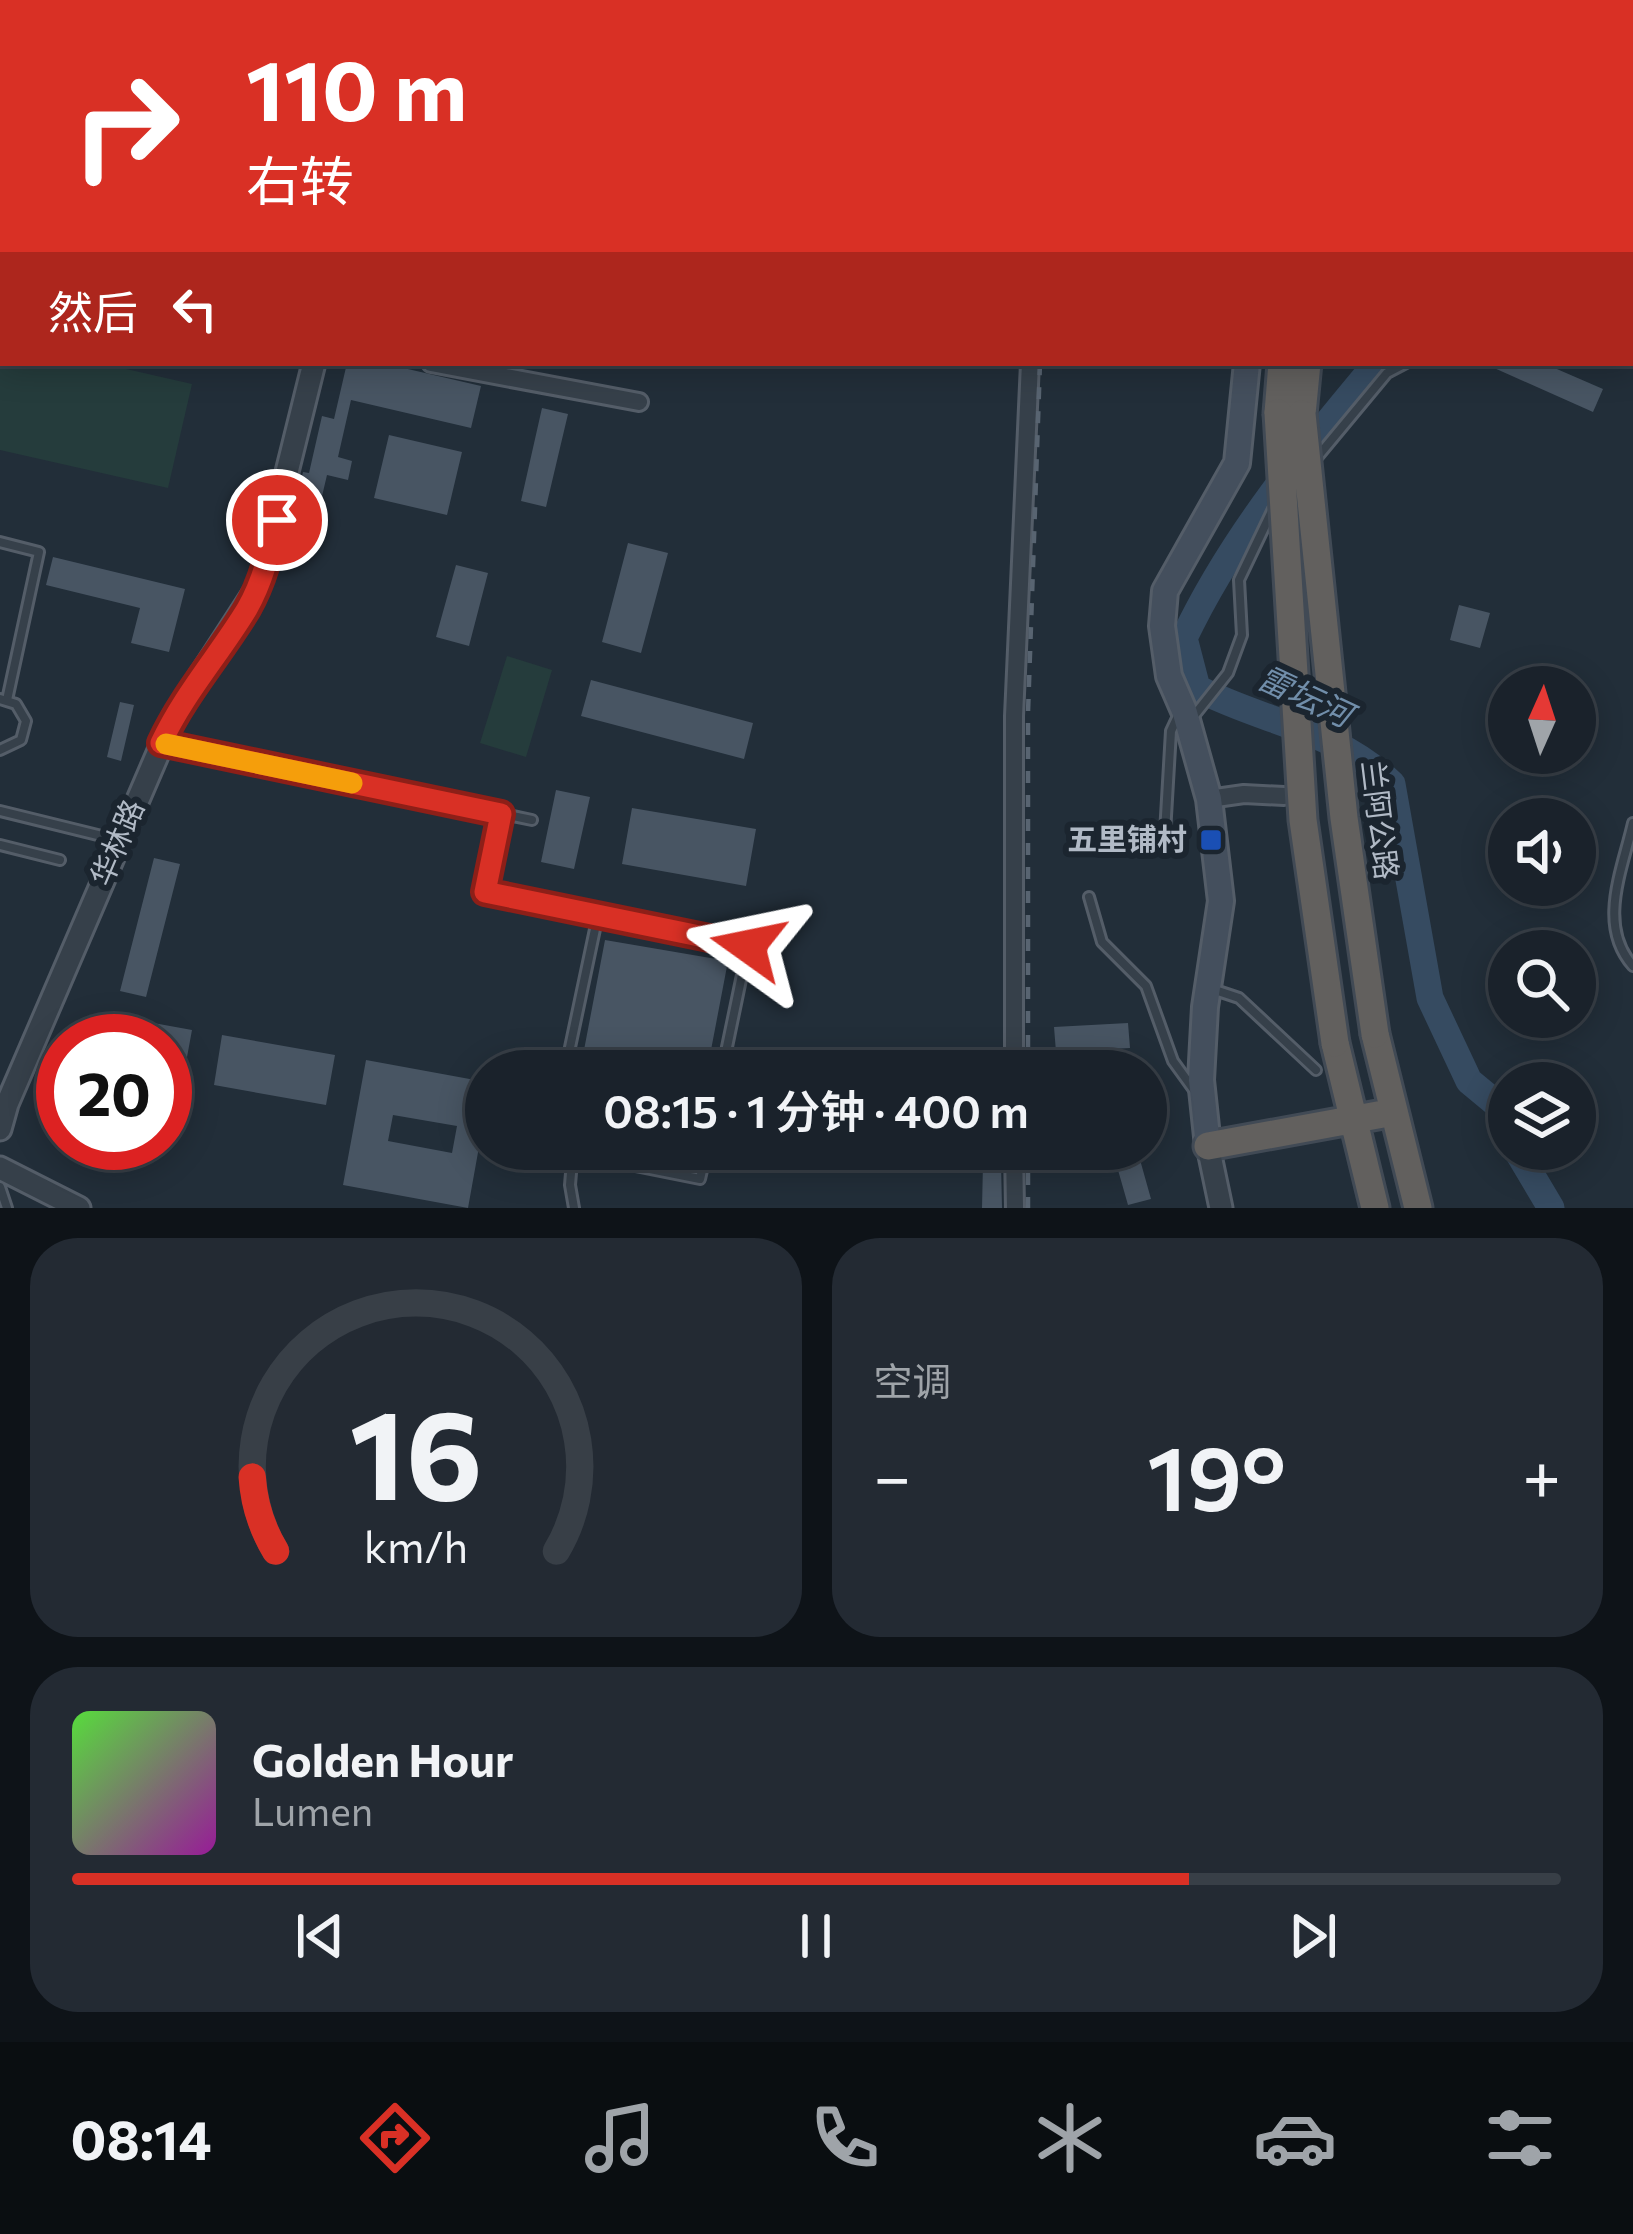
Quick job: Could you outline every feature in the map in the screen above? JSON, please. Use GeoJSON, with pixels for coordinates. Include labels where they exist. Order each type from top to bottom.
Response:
{"type":"FeatureCollection","features":[{"type":"Feature","properties":{"kind":"highway"},"geometry":{"type":"LineString","coordinates":[[1282,366],[1278,413],[1304,820],[1336,1043],[1375,1208]]}},
{"type":"Feature","properties":{"kind":"highway","name":"兰阿公路"},"geometry":{"type":"LineString","coordinates":[[1307,366],[1302,414],[1344,818],[1375,1034],[1418,1208]]}},
{"type":"Feature","properties":{"kind":"highway"},"geometry":{"type":"LineString","coordinates":[[1208,1146],[1394,1112]]}},
{"type":"Feature","properties":{"kind":"main road"},"geometry":{"type":"LineString","coordinates":[[1208,1146],[1202,1101],[1208,987],[1221,901],[1192,711],[1168,676],[1162,626],[1165,591],[1237,463],[1247,366]]}},
{"type":"Feature","properties":{"kind":"street","name":"华林路"},"geometry":{"type":"LineString","coordinates":[[0,1129],[161,743],[184,698],[259,585],[313,366]]}},
{"type":"Feature","properties":{"kind":"street"},"geometry":{"type":"LineString","coordinates":[[447,366],[639,402]]}},
{"type":"Feature","properties":{"kind":"street"},"geometry":{"type":"LineString","coordinates":[[1014,1050],[1014,716],[1030,366]]}},
{"type":"Feature","properties":{"kind":"street"},"geometry":{"type":"LineString","coordinates":[[1209,799],[1284,796]]}},
{"type":"Feature","properties":{"kind":"street"},"geometry":{"type":"LineString","coordinates":[[1208,1146],[1221,1208]]}},
{"type":"Feature","properties":{"kind":"street"},"geometry":{"type":"LineString","coordinates":[[0,1168],[79,1208]]}},
{"type":"Feature","properties":{"kind":"street"},"geometry":{"type":"LineString","coordinates":[[1014,1170],[1015,1208]]}},
{"type":"Feature","properties":{"kind":"lane"},"geometry":{"type":"LineString","coordinates":[[1165,833],[1171,731],[1228,673],[1242,635],[1239,580],[1268,515],[1388,373],[1401,366]]}},
{"type":"Feature","properties":{"kind":"lane"},"geometry":{"type":"LineString","coordinates":[[0,542],[39,552],[3,699],[23,712],[26,730],[14,746],[0,750]]}},
{"type":"Feature","properties":{"kind":"lane"},"geometry":{"type":"LineString","coordinates":[[161,743],[532,820]]}},
{"type":"Feature","properties":{"kind":"lane"},"geometry":{"type":"LineString","coordinates":[[0,811],[119,840]]}},
{"type":"Feature","properties":{"kind":"lane"},"geometry":{"type":"LineString","coordinates":[[501,814],[485,892],[748,946],[726,1050]]}},
{"type":"Feature","properties":{"kind":"lane"},"geometry":{"type":"LineString","coordinates":[[1633,823],[1612,915],[1615,937],[1633,966]]}},
{"type":"Feature","properties":{"kind":"lane"},"geometry":{"type":"LineString","coordinates":[[0,845],[60,860]]}},
{"type":"Feature","properties":{"kind":"lane"},"geometry":{"type":"LineString","coordinates":[[1089,897],[1102,942],[1146,986],[1173,1061],[1202,1101]]}},
{"type":"Feature","properties":{"kind":"lane"},"geometry":{"type":"LineString","coordinates":[[570,1050],[598,915]]}},
{"type":"Feature","properties":{"kind":"lane"},"geometry":{"type":"LineString","coordinates":[[1208,987],[1239,998],[1316,1070]]}},
{"type":"Feature","properties":{"kind":"lane"},"geometry":{"type":"LineString","coordinates":[[571,1170],[574,1208]]}},
{"type":"Feature","properties":{"kind":"lane"},"geometry":{"type":"LineString","coordinates":[[655,1170],[700,1179],[702,1170]]}},
{"type":"Feature","properties":{"kind":"lane"},"geometry":{"type":"LineString","coordinates":[[0,1187],[7,1208]]}},
{"type":"Feature","properties":{"kind":"green space"},"geometry":{"type":"Polygon","coordinates":[[[0,366],[113,366],[192,384],[168,488],[0,450],[0,366]]]}},
{"type":"Feature","properties":{"kind":"green space"},"geometry":{"type":"Polygon","coordinates":[[[507,656],[552,670],[526,757],[480,743],[507,656]]]}},
{"type":"Feature","properties":{"kind":"building"},"geometry":{"type":"Polygon","coordinates":[[[346,366],[395,366],[481,386],[471,428],[351,400],[338,457],[352,461],[348,480],[327,475],[315,526],[292,520],[322,416],[334,419],[346,366]]]}},
{"type":"Feature","properties":{"kind":"building"},"geometry":{"type":"Polygon","coordinates":[[[1490,366],[1550,366],[1603,389],[1593,412],[1490,366]]]}},
{"type":"Feature","properties":{"kind":"building"},"geometry":{"type":"Polygon","coordinates":[[[542,408],[568,414],[546,507],[521,501],[542,408]]]}},
{"type":"Feature","properties":{"kind":"building"},"geometry":{"type":"Polygon","coordinates":[[[389,435],[462,452],[447,515],[374,498],[389,435]]]}},
{"type":"Feature","properties":{"kind":"building"},"geometry":{"type":"Polygon","coordinates":[[[628,543],[668,553],[641,653],[602,642],[628,543]]]}},
{"type":"Feature","properties":{"kind":"building"},"geometry":{"type":"Polygon","coordinates":[[[53,557],[185,589],[169,652],[131,643],[140,608],[46,585],[53,557]]]}},
{"type":"Feature","properties":{"kind":"building"},"geometry":{"type":"Polygon","coordinates":[[[456,565],[488,573],[469,646],[436,637],[456,565]]]}},
{"type":"Feature","properties":{"kind":"building"},"geometry":{"type":"Polygon","coordinates":[[[1459,605],[1490,613],[1480,648],[1450,640],[1459,605]]]}},
{"type":"Feature","properties":{"kind":"building"},"geometry":{"type":"Polygon","coordinates":[[[591,680],[753,723],[744,759],[581,716],[591,680]]]}},
{"type":"Feature","properties":{"kind":"building"},"geometry":{"type":"Polygon","coordinates":[[[120,702],[134,705],[121,761],[107,757],[120,702]]]}},
{"type":"Feature","properties":{"kind":"building"},"geometry":{"type":"Polygon","coordinates":[[[556,790],[590,797],[574,869],[541,862],[556,790]]]}},
{"type":"Feature","properties":{"kind":"building"},"geometry":{"type":"Polygon","coordinates":[[[632,808],[756,829],[746,886],[622,864],[632,808]]]}},
{"type":"Feature","properties":{"kind":"building"},"geometry":{"type":"Polygon","coordinates":[[[154,858],[180,864],[146,997],[120,991],[154,858]]]}},
{"type":"Feature","properties":{"kind":"building"},"geometry":{"type":"Polygon","coordinates":[[[605,940],[728,961],[711,1050],[584,1050],[605,940]]]}},
{"type":"Feature","properties":{"kind":"building"},"geometry":{"type":"Polygon","coordinates":[[[1128,1023],[1130,1048],[1056,1050],[1054,1027],[1128,1023]]]}},
{"type":"Feature","properties":{"kind":"building"},"geometry":{"type":"Polygon","coordinates":[[[222,1035],[335,1055],[326,1105],[214,1085],[222,1035]]]}},
{"type":"Feature","properties":{"kind":"building"},"geometry":{"type":"Polygon","coordinates":[[[366,1060],[465,1078],[465,1170],[475,1170],[468,1208],[343,1185],[366,1060]],[[393,1115],[388,1141],[452,1153],[457,1126],[393,1115]]]}},
{"type":"Feature","properties":{"kind":"building"},"geometry":{"type":"Polygon","coordinates":[[[983,1170],[1001,1170],[1002,1208],[982,1208],[983,1170]]]}},
{"type":"Feature","properties":{"kind":"building"},"geometry":{"type":"Polygon","coordinates":[[[1118,1170],[1143,1170],[1151,1199],[1128,1205],[1118,1170]]]}},
{"type":"Feature","properties":{"kind":"waterway","name":"雷坛河"},"geometry":{"type":"LineString","coordinates":[[1375,366],[1247,529],[1184,638],[1197,688],[1323,739],[1392,784],[1430,998],[1469,1081],[1488,1097]]}},
{"type":"Feature","properties":{"kind":"waterway","name":"雷坛河"},"geometry":{"type":"LineString","coordinates":[[1528,1170],[1551,1208]]}},
{"type":"Feature","properties":{"kind":"railway"},"geometry":{"type":"LineString","coordinates":[[1028,1050],[1028,713],[1040,366]]}},
{"type":"Feature","properties":{"kind":"railway"},"geometry":{"type":"LineString","coordinates":[[1028,1170],[1028,1208]]}},
{"type":"Feature","properties":{"kind":"slow traffic"},"geometry":{"type":"LineString","coordinates":[[166,744],[352,783]]}},
{"type":"Feature","properties":{"kind":"place","name":"五里铺村"},"geometry":{"type":"Point","coordinates":[1211,840]}},
{"type":"Feature","properties":{"kind":"route"},"geometry":{"type":"LineString","coordinates":[[277,520],[259,585],[184,698],[161,743],[501,814],[485,892],[748,946]]}}]}
